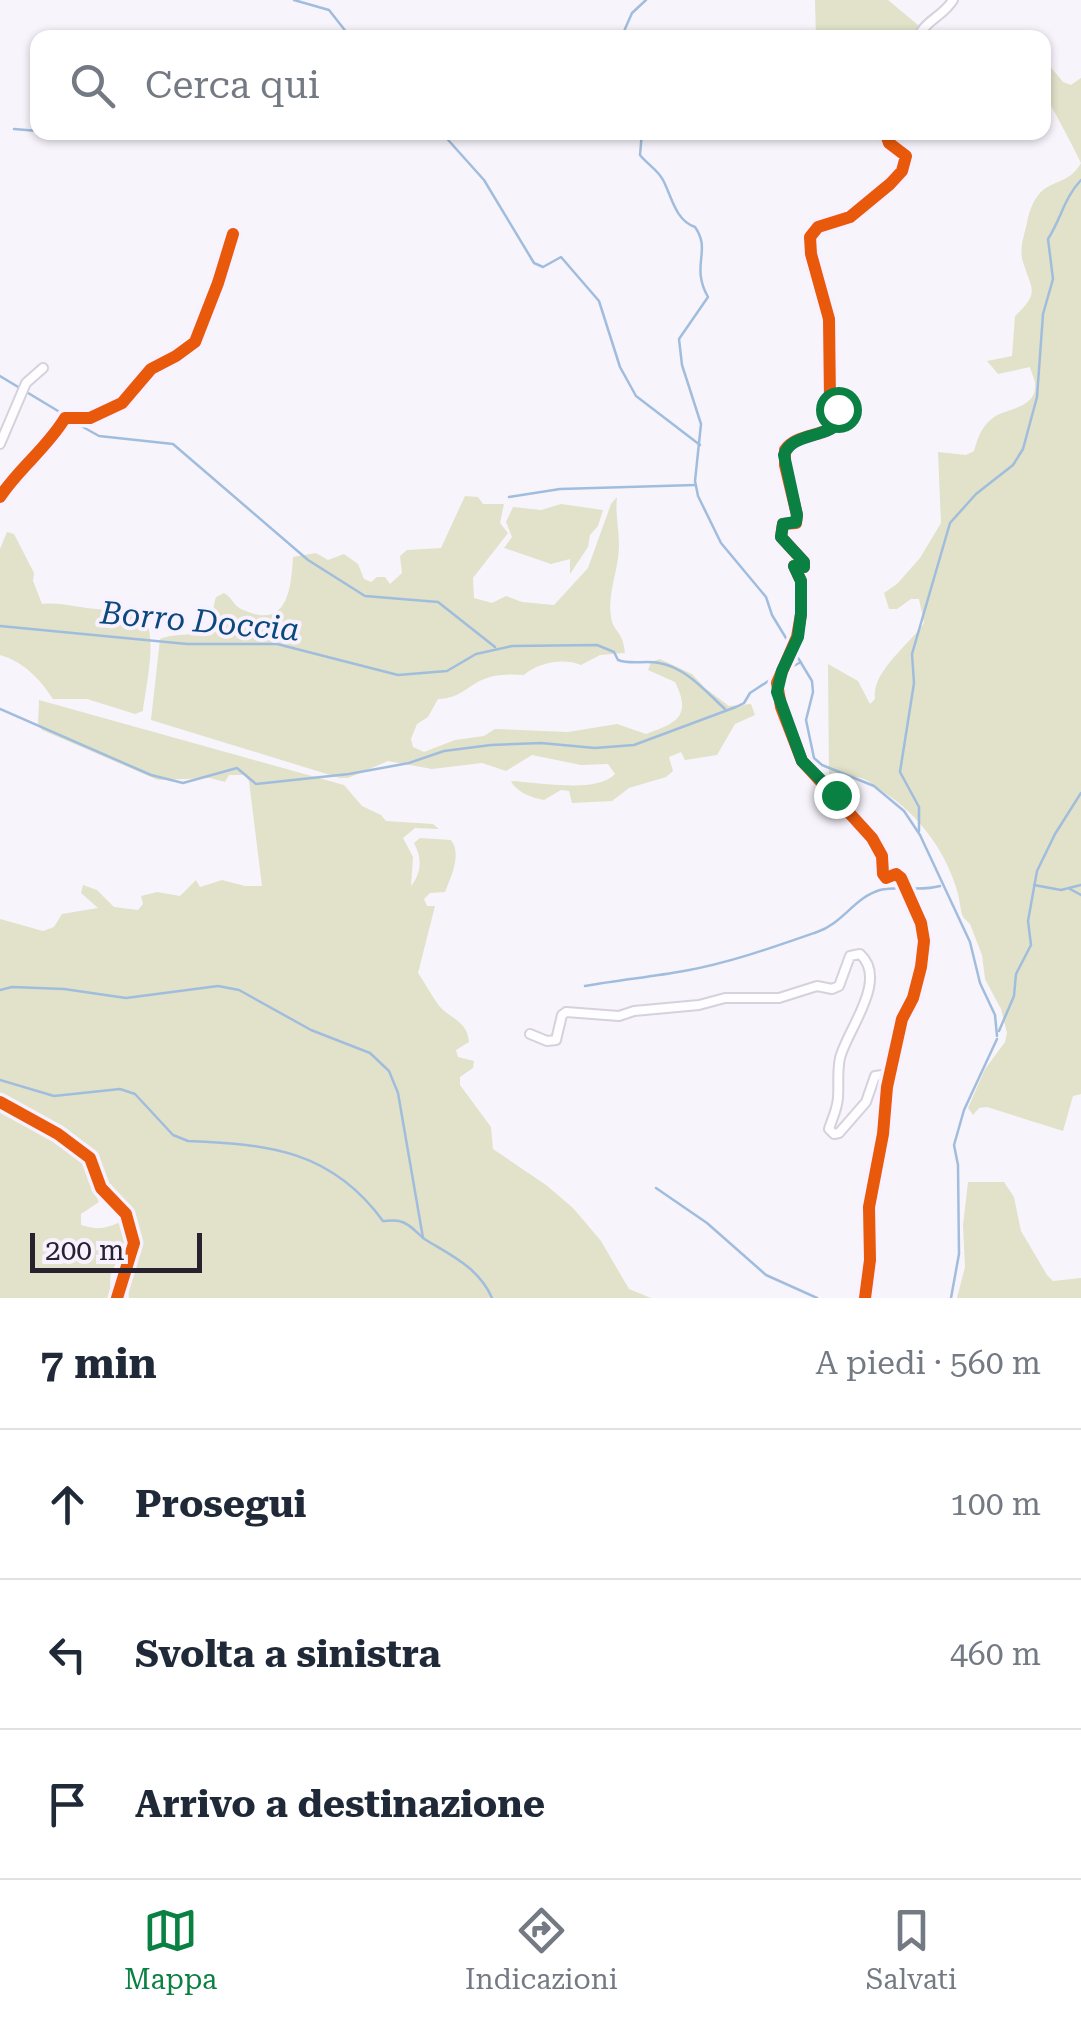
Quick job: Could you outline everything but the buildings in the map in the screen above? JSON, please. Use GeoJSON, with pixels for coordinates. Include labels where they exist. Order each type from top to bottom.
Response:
{"type":"FeatureCollection","features":[{"type":"Feature","properties":{"kind":"street"},"geometry":{"type":"LineString","coordinates":[[922,30],[940,18],[953,0]]}},
{"type":"Feature","properties":{"kind":"street"},"geometry":{"type":"LineString","coordinates":[[865,1298],[870,1207],[884,1134],[888,1087],[902,1019],[922,966],[924,941],[921,923],[901,878],[896,874],[886,878],[882,856],[872,838],[802,761],[777,692],[798,637],[801,581],[794,566],[804,567],[804,562],[781,537],[783,524],[796,522],[797,515],[785,466],[786,450],[794,441],[830,430],[843,418],[830,401],[829,319],[810,254],[810,238],[818,227],[850,217],[900,175],[906,156],[889,140]]}},
{"type":"Feature","properties":{"kind":"street"},"geometry":{"type":"LineString","coordinates":[[0,497],[14,476],[54,437],[65,418],[85,420],[122,403],[151,370],[195,342],[233,234]]}},
{"type":"Feature","properties":{"kind":"street"},"geometry":{"type":"LineString","coordinates":[[0,444],[26,383],[42,368]]}},
{"type":"Feature","properties":{"kind":"street"},"geometry":{"type":"LineString","coordinates":[[530,1034],[556,1040],[562,1014],[566,1012],[620,1016],[725,998],[780,998],[817,986],[832,989],[839,986],[850,956],[860,954],[866,959],[870,974],[869,988],[839,1062],[838,1098],[829,1129],[838,1133],[866,1102],[876,1076],[882,1074],[888,1087]]}},
{"type":"Feature","properties":{"kind":"street"},"geometry":{"type":"LineString","coordinates":[[0,1102],[58,1134],[90,1158],[100,1188],[126,1214],[134,1242],[117,1298]]}},
{"type":"Feature","properties":{"kind":"green space"},"geometry":{"type":"Polygon","coordinates":[[[815,0],[888,0],[918,25],[916,30],[816,30],[815,0]]]}},
{"type":"Feature","properties":{"kind":"green space"},"geometry":{"type":"Polygon","coordinates":[[[1051,67],[1063,82],[1071,85],[1081,78],[1081,163],[1051,107],[1051,67]]]}},
{"type":"Feature","properties":{"kind":"green space"},"geometry":{"type":"Polygon","coordinates":[[[1081,163],[1081,1094],[1073,1096],[1063,1131],[987,1107],[979,1108],[973,1115],[968,1108],[985,1069],[1005,1042],[1007,1033],[1001,1009],[985,979],[982,955],[970,924],[963,917],[947,864],[931,837],[898,802],[869,781],[850,777],[845,783],[836,783],[829,778],[828,664],[858,681],[870,704],[885,669],[924,623],[919,599],[889,609],[884,593],[920,558],[941,523],[938,452],[966,455],[974,451],[990,421],[1032,398],[1035,383],[1030,367],[998,374],[987,361],[1012,356],[1015,316],[1031,296],[1022,253],[1032,207],[1044,189],[1067,178],[1081,163]]]}},
{"type":"Feature","properties":{"kind":"green space"},"geometry":{"type":"Polygon","coordinates":[[[465,496],[478,497],[483,504],[504,504],[500,523],[508,533],[473,578],[474,598],[492,603],[506,596],[554,605],[588,568],[617,497],[619,539],[610,608],[625,653],[600,655],[581,665],[552,662],[524,675],[494,676],[454,696],[438,699],[428,717],[417,724],[411,739],[413,747],[424,752],[455,740],[484,736],[495,729],[568,732],[617,724],[646,734],[673,722],[681,710],[675,682],[648,670],[651,662],[660,659],[692,674],[729,706],[751,704],[755,715],[735,724],[717,755],[685,760],[681,752],[669,757],[673,771],[666,777],[629,788],[612,801],[572,803],[569,791],[561,790],[544,800],[525,794],[511,781],[595,784],[615,774],[608,764],[581,765],[532,755],[506,771],[482,763],[432,769],[388,761],[340,778],[151,720],[160,639],[204,628],[212,617],[216,597],[224,593],[238,607],[268,615],[284,604],[293,557],[316,553],[328,560],[344,554],[358,564],[364,579],[371,582],[385,577],[390,584],[402,573],[400,556],[407,550],[441,548],[465,496]]]}},
{"type":"Feature","properties":{"kind":"green space"},"geometry":{"type":"Polygon","coordinates":[[[561,504],[603,510],[588,547],[570,574],[570,559],[551,564],[504,548],[512,537],[506,522],[513,507],[541,510],[561,504]]]}},
{"type":"Feature","properties":{"kind":"green space"},"geometry":{"type":"Polygon","coordinates":[[[7,532],[14,534],[34,573],[42,604],[121,611],[143,619],[151,648],[143,711],[135,714],[87,699],[53,699],[31,672],[0,655],[0,549],[7,532]]]}},
{"type":"Feature","properties":{"kind":"green space"},"geometry":{"type":"Polygon","coordinates":[[[39,700],[344,785],[362,806],[386,821],[433,824],[439,829],[415,828],[403,838],[413,857],[411,886],[420,865],[414,843],[420,838],[451,840],[456,859],[445,892],[430,893],[424,899],[427,906],[435,906],[418,973],[437,1003],[468,1034],[469,1042],[456,1050],[458,1057],[474,1061],[473,1068],[460,1077],[460,1085],[491,1127],[493,1149],[573,1208],[601,1241],[629,1289],[651,1298],[129,1298],[137,1229],[111,1184],[95,1194],[99,1202],[81,1214],[81,1225],[101,1228],[120,1222],[124,1229],[124,1248],[110,1277],[111,1298],[0,1298],[0,919],[43,931],[54,927],[62,914],[98,908],[81,893],[83,885],[97,890],[114,907],[138,910],[143,904],[141,896],[157,892],[180,896],[196,880],[200,887],[222,880],[262,886],[249,781],[244,775],[229,775],[225,782],[210,778],[158,780],[42,730],[38,724],[39,700]]]}},
{"type":"Feature","properties":{"kind":"green space"},"geometry":{"type":"Polygon","coordinates":[[[968,1182],[1004,1182],[1014,1197],[1021,1231],[1047,1275],[1053,1281],[1081,1278],[1081,1298],[957,1298],[965,1267],[963,1225],[968,1182]]]}},
{"type":"Feature","properties":{"kind":"waterway"},"geometry":{"type":"LineString","coordinates":[[294,0],[329,10],[345,30]]}},
{"type":"Feature","properties":{"kind":"waterway"},"geometry":{"type":"LineString","coordinates":[[625,30],[632,13],[646,0]]}},
{"type":"Feature","properties":{"kind":"waterway"},"geometry":{"type":"LineString","coordinates":[[14,129],[30,130]]}},
{"type":"Feature","properties":{"kind":"waterway"},"geometry":{"type":"LineString","coordinates":[[448,140],[484,180],[534,263],[543,267],[561,257],[599,301],[620,367],[636,396],[700,445]]}},
{"type":"Feature","properties":{"kind":"waterway"},"geometry":{"type":"LineString","coordinates":[[641,140],[640,155],[661,176],[678,214],[695,227],[702,244],[701,276],[708,297],[679,339],[682,365],[701,424],[695,481],[698,496],[721,543],[766,597],[772,615],[812,681],[806,720],[814,758],[874,786],[904,811],[920,835],[970,942],[980,983],[995,1015],[997,1036]]}},
{"type":"Feature","properties":{"kind":"waterway"},"geometry":{"type":"LineString","coordinates":[[919,831],[919,807],[900,772],[914,683],[912,654],[950,523],[976,494],[1013,465],[1023,449],[1037,397],[1043,314],[1053,279],[1048,239],[1081,180]]}},
{"type":"Feature","properties":{"kind":"waterway"},"geometry":{"type":"LineString","coordinates":[[0,376],[68,417]]}},
{"type":"Feature","properties":{"kind":"waterway"},"geometry":{"type":"LineString","coordinates":[[74,422],[99,436],[173,444],[308,560],[365,596],[438,602],[495,647]]}},
{"type":"Feature","properties":{"kind":"waterway"},"geometry":{"type":"LineString","coordinates":[[509,497],[560,489],[695,485]]}},
{"type":"Feature","properties":{"kind":"waterway","name":"Borro Doccia"},"geometry":{"type":"LineString","coordinates":[[0,626],[187,644],[277,644],[398,675],[447,671],[476,654],[512,646],[597,645],[614,652],[618,660],[659,663],[678,670],[725,709]]}},
{"type":"Feature","properties":{"kind":"waterway"},"geometry":{"type":"LineString","coordinates":[[786,670],[801,662]]}},
{"type":"Feature","properties":{"kind":"waterway"},"geometry":{"type":"LineString","coordinates":[[0,709],[151,775],[183,783],[237,768],[256,784],[349,774],[409,763],[444,751],[491,745],[634,745],[736,707],[779,674]]}},
{"type":"Feature","properties":{"kind":"waterway"},"geometry":{"type":"LineString","coordinates":[[999,1031],[1014,996],[1016,974],[1031,945],[1028,921],[1037,871],[1081,793]]}},
{"type":"Feature","properties":{"kind":"waterway"},"geometry":{"type":"LineString","coordinates":[[1034,885],[1061,890],[1081,885]]}},
{"type":"Feature","properties":{"kind":"waterway"},"geometry":{"type":"LineString","coordinates":[[585,986],[735,959],[826,928],[871,893],[940,886]]}},
{"type":"Feature","properties":{"kind":"waterway"},"geometry":{"type":"LineString","coordinates":[[1070,889],[1081,895]]}},
{"type":"Feature","properties":{"kind":"waterway"},"geometry":{"type":"LineString","coordinates":[[0,990],[64,989],[126,998],[218,986],[239,990],[311,1030],[370,1053],[389,1071],[398,1093],[423,1238]]}},
{"type":"Feature","properties":{"kind":"waterway"},"geometry":{"type":"LineString","coordinates":[[951,1298],[959,1254],[958,1165],[954,1145],[964,1110],[997,1039]]}},
{"type":"Feature","properties":{"kind":"waterway"},"geometry":{"type":"LineString","coordinates":[[0,1080],[54,1096],[120,1089],[135,1094],[173,1135],[188,1141],[272,1149],[321,1166],[343,1179],[383,1221],[407,1224],[464,1264],[492,1298]]}},
{"type":"Feature","properties":{"kind":"waterway"},"geometry":{"type":"LineString","coordinates":[[656,1188],[707,1223],[766,1275],[817,1298]]}},
{"type":"Feature","properties":{"kind":"cycle path"},"geometry":{"type":"LineString","coordinates":[[865,1298],[870,1260],[869,1207],[883,1134],[887,1087],[902,1019],[913,998],[921,967],[924,941],[921,923],[901,878],[896,874],[886,878],[882,856],[872,838],[802,761],[781,707],[777,683],[797,637],[801,614],[801,581],[794,566],[804,567],[804,562],[781,537],[783,524],[796,523],[797,515],[785,450],[798,440],[830,429],[843,417],[830,401],[829,319],[810,237],[818,227],[850,217],[902,171],[906,156],[888,140]]}},
{"type":"Feature","properties":{"kind":"cycle path"},"geometry":{"type":"LineString","coordinates":[[0,497],[65,418],[90,418],[122,403],[151,369],[195,342],[233,234]]}},
{"type":"Feature","properties":{"kind":"cycle path"},"geometry":{"type":"LineString","coordinates":[[0,1102],[58,1134],[90,1158],[101,1188],[126,1214],[134,1243],[117,1298]]}},
{"type":"Feature","properties":{"kind":"route"},"geometry":{"type":"LineString","coordinates":[[836,795],[802,761],[777,692],[798,637],[801,581],[794,566],[804,567],[804,562],[781,537],[783,524],[796,522],[797,515],[784,455],[794,441],[820,434],[842,422],[838,409]]}}]}
